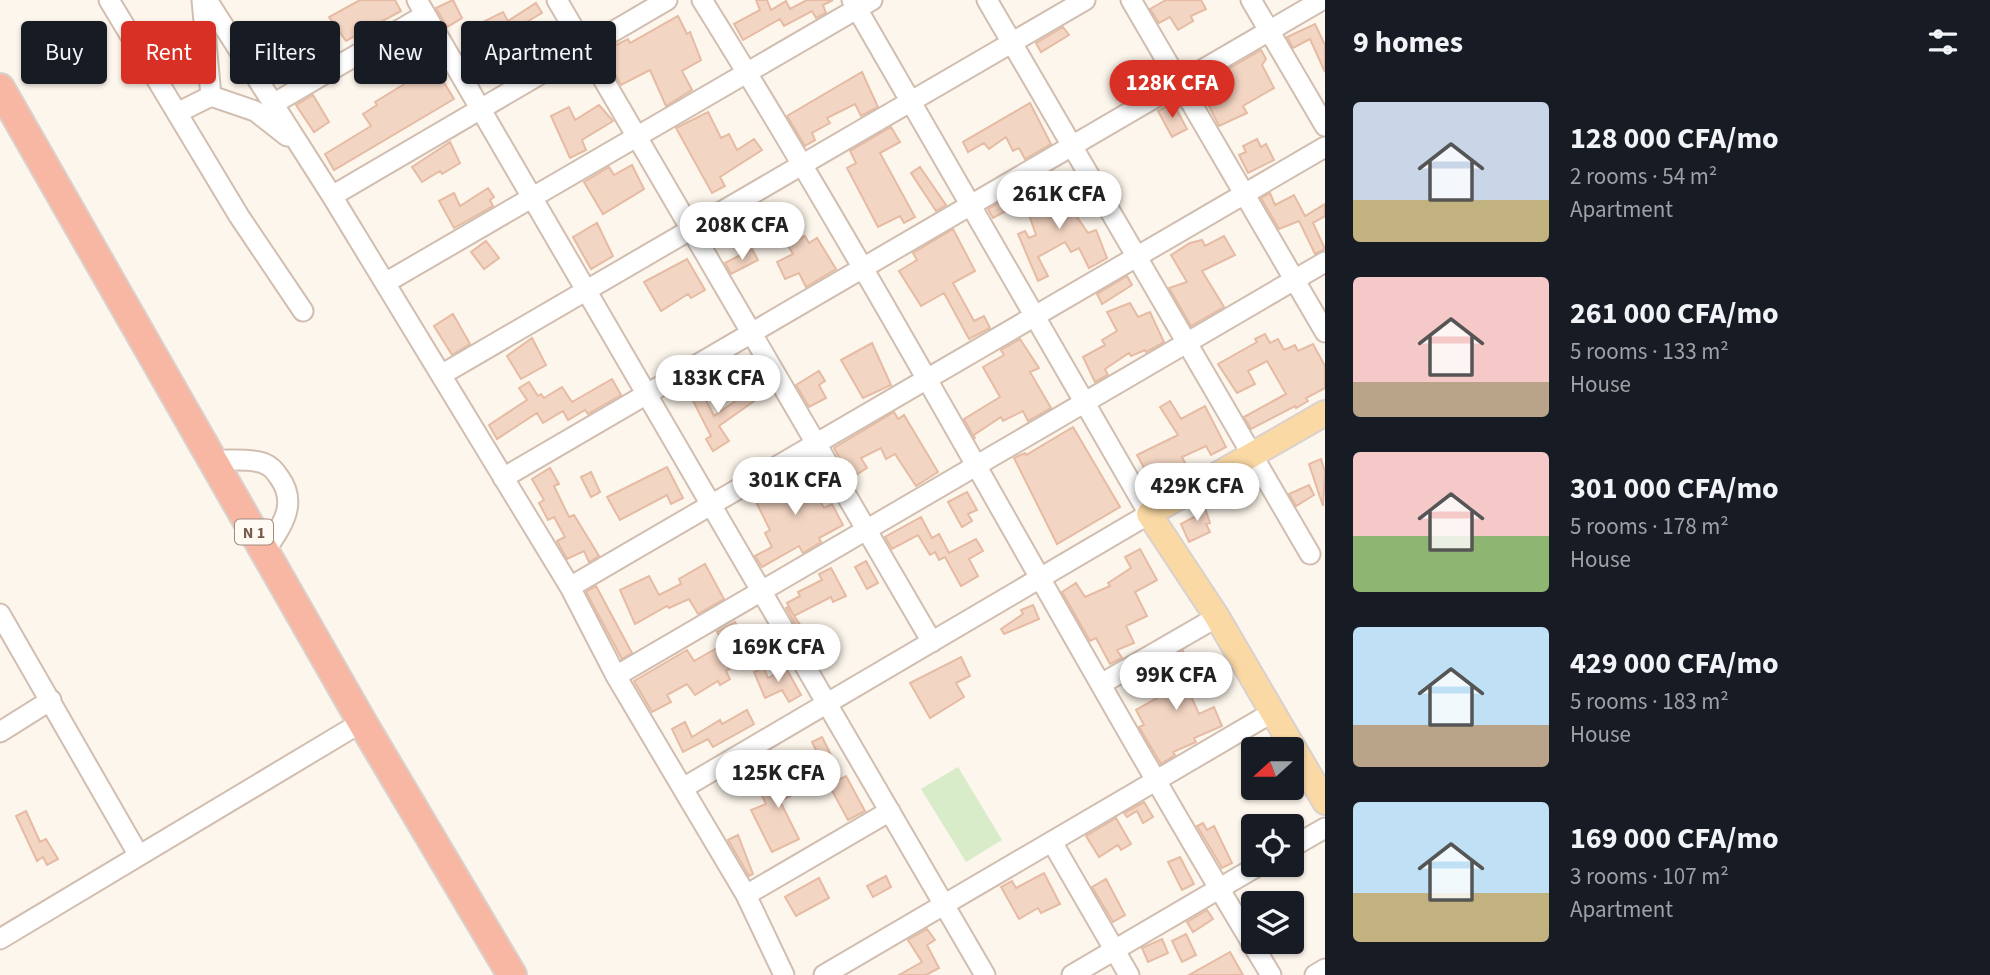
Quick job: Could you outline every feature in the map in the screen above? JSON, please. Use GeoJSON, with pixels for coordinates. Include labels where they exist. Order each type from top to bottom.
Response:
{"type":"FeatureCollection","features":[{"type":"Feature","properties":{"kind":"highway","name":"N 1"},"geometry":{"type":"LineString","coordinates":[[2,96],[362,722],[512,975]]}},
{"type":"Feature","properties":{"kind":"main road"},"geometry":{"type":"LineString","coordinates":[[1325,413],[1149,514],[1217,617],[1325,802]]}},
{"type":"Feature","properties":{"kind":"street"},"geometry":{"type":"LineString","coordinates":[[109,0],[239,216],[303,311]]}},
{"type":"Feature","properties":{"kind":"street"},"geometry":{"type":"LineString","coordinates":[[205,0],[211,96]]}},
{"type":"Feature","properties":{"kind":"street"},"geometry":{"type":"LineString","coordinates":[[205,0],[332,196],[570,587],[616,676],[746,895],[783,975]]}},
{"type":"Feature","properties":{"kind":"street"},"geometry":{"type":"LineString","coordinates":[[556,0],[568,21]]}},
{"type":"Feature","properties":{"kind":"street"},"geometry":{"type":"LineString","coordinates":[[616,29],[667,0]]}},
{"type":"Feature","properties":{"kind":"street"},"geometry":{"type":"LineString","coordinates":[[702,0],[927,379],[1038,579],[1271,975]]}},
{"type":"Feature","properties":{"kind":"street"},"geometry":{"type":"LineString","coordinates":[[988,0],[1310,554]]}},
{"type":"Feature","properties":{"kind":"street"},"geometry":{"type":"LineString","coordinates":[[441,375],[1085,0]]}},
{"type":"Feature","properties":{"kind":"street"},"geometry":{"type":"LineString","coordinates":[[1130,0],[1325,332]]}},
{"type":"Feature","properties":{"kind":"street"},"geometry":{"type":"LineString","coordinates":[[1251,0],[1325,127]]}},
{"type":"Feature","properties":{"kind":"street"},"geometry":{"type":"LineString","coordinates":[[503,478],[1322,0]]}},
{"type":"Feature","properties":{"kind":"street"},"geometry":{"type":"LineString","coordinates":[[385,283],[747,73],[860,3],[911,102],[1149,514],[683,788]]}},
{"type":"Feature","properties":{"kind":"street"},"geometry":{"type":"LineString","coordinates":[[273,104],[421,8],[985,975]]}},
{"type":"Feature","properties":{"kind":"street"},"geometry":{"type":"LineString","coordinates":[[332,196],[523,84]]}},
{"type":"Feature","properties":{"kind":"street"},"geometry":{"type":"LineString","coordinates":[[605,84],[932,642]]}},
{"type":"Feature","properties":{"kind":"street"},"geometry":{"type":"LineString","coordinates":[[177,113],[211,96],[255,111],[303,150]]}},
{"type":"Feature","properties":{"kind":"street"},"geometry":{"type":"LineString","coordinates":[[570,587],[1325,147]]}},
{"type":"Feature","properties":{"kind":"street"},"geometry":{"type":"LineString","coordinates":[[616,676],[1325,262]]}},
{"type":"Feature","properties":{"kind":"street"},"geometry":{"type":"LineString","coordinates":[[213,460],[261,462],[273,467],[287,488],[289,506],[285,523],[265,551]]}},
{"type":"Feature","properties":{"kind":"street"},"geometry":{"type":"LineString","coordinates":[[0,614],[138,854]]}},
{"type":"Feature","properties":{"kind":"street"},"geometry":{"type":"LineString","coordinates":[[1101,684],[1217,617]]}},
{"type":"Feature","properties":{"kind":"street"},"geometry":{"type":"LineString","coordinates":[[0,732],[51,700]]}},
{"type":"Feature","properties":{"kind":"street"},"geometry":{"type":"LineString","coordinates":[[824,975],[1273,712]]}},
{"type":"Feature","properties":{"kind":"street"},"geometry":{"type":"LineString","coordinates":[[0,939],[362,722]]}},
{"type":"Feature","properties":{"kind":"street"},"geometry":{"type":"LineString","coordinates":[[746,895],[890,811]]}},
{"type":"Feature","properties":{"kind":"street"},"geometry":{"type":"LineString","coordinates":[[1304,840],[1325,828]]}},
{"type":"Feature","properties":{"kind":"street"},"geometry":{"type":"LineString","coordinates":[[1052,842],[1129,975]]}},
{"type":"Feature","properties":{"kind":"street"},"geometry":{"type":"LineString","coordinates":[[1072,975],[1241,876]]}},
{"type":"Feature","properties":{"kind":"street"},"geometry":{"type":"LineString","coordinates":[[1315,975],[1325,969]]}},
{"type":"Feature","properties":{"kind":"green space"},"geometry":{"type":"Polygon","coordinates":[[[958,767],[1002,840],[966,862],[921,789],[958,767]]]}},
{"type":"Feature","properties":{"kind":"building"},"geometry":{"type":"Polygon","coordinates":[[[360,0],[395,0],[401,11],[383,21],[354,21],[354,37],[346,41],[340,33],[340,21],[332,21],[329,17],[360,0]]]}},
{"type":"Feature","properties":{"kind":"building"},"geometry":{"type":"Polygon","coordinates":[[[453,0],[462,18],[447,27],[447,21],[444,21],[436,8],[453,0]]]}},
{"type":"Feature","properties":{"kind":"building"},"geometry":{"type":"Polygon","coordinates":[[[756,0],[767,0],[771,10],[786,1],[790,9],[807,0],[833,0],[823,5],[826,13],[816,18],[812,11],[784,26],[780,19],[743,40],[734,24],[760,10],[756,0]]]}},
{"type":"Feature","properties":{"kind":"building"},"geometry":{"type":"Polygon","coordinates":[[[1166,0],[1201,0],[1206,9],[1191,16],[1193,21],[1178,30],[1170,17],[1159,23],[1150,9],[1166,0]]]}},
{"type":"Feature","properties":{"kind":"building"},"geometry":{"type":"Polygon","coordinates":[[[536,3],[542,13],[528,21],[508,21],[536,3]]]}},
{"type":"Feature","properties":{"kind":"building"},"geometry":{"type":"Polygon","coordinates":[[[503,12],[508,21],[485,21],[503,12]]]}},
{"type":"Feature","properties":{"kind":"building"},"geometry":{"type":"Polygon","coordinates":[[[678,16],[687,34],[690,32],[701,60],[682,71],[692,90],[666,106],[650,70],[621,85],[616,76],[616,45],[628,39],[630,43],[678,16]]]}},
{"type":"Feature","properties":{"kind":"building"},"geometry":{"type":"Polygon","coordinates":[[[1315,24],[1325,45],[1325,72],[1310,39],[1293,48],[1287,37],[1315,24]]]}},
{"type":"Feature","properties":{"kind":"building"},"geometry":{"type":"Polygon","coordinates":[[[1063,27],[1069,35],[1041,52],[1036,43],[1063,27]]]}},
{"type":"Feature","properties":{"kind":"building"},"geometry":{"type":"Polygon","coordinates":[[[1261,50],[1266,59],[1262,65],[1274,88],[1243,106],[1247,113],[1219,126],[1199,86],[1261,50]]]}},
{"type":"Feature","properties":{"kind":"building"},"geometry":{"type":"Polygon","coordinates":[[[862,72],[878,107],[861,116],[855,104],[827,118],[830,123],[812,133],[815,140],[805,146],[787,116],[862,72]]]}},
{"type":"Feature","properties":{"kind":"building"},"geometry":{"type":"Polygon","coordinates":[[[404,84],[445,84],[454,99],[334,170],[325,154],[371,126],[363,114],[377,105],[375,102],[404,84]]]}},
{"type":"Feature","properties":{"kind":"building"},"geometry":{"type":"Polygon","coordinates":[[[313,95],[329,122],[314,132],[296,105],[313,95]]]}},
{"type":"Feature","properties":{"kind":"building"},"geometry":{"type":"Polygon","coordinates":[[[1030,103],[1051,144],[1025,159],[1019,148],[1013,151],[1006,137],[989,149],[984,143],[968,152],[963,142],[1030,103]]]}},
{"type":"Feature","properties":{"kind":"building"},"geometry":{"type":"Polygon","coordinates":[[[1173,103],[1187,129],[1172,137],[1158,111],[1173,103]]]}},
{"type":"Feature","properties":{"kind":"building"},"geometry":{"type":"Polygon","coordinates":[[[599,105],[613,121],[582,140],[586,150],[570,158],[551,116],[569,107],[575,120],[599,105]]]}},
{"type":"Feature","properties":{"kind":"building"},"geometry":{"type":"Polygon","coordinates":[[[708,112],[721,138],[729,134],[737,150],[754,139],[762,150],[720,177],[725,186],[712,193],[676,128],[708,112]]]}},
{"type":"Feature","properties":{"kind":"building"},"geometry":{"type":"Polygon","coordinates":[[[891,127],[900,142],[880,153],[915,217],[904,223],[900,216],[878,227],[847,168],[856,163],[850,151],[891,127]]]}},
{"type":"Feature","properties":{"kind":"building"},"geometry":{"type":"Polygon","coordinates":[[[1257,139],[1261,147],[1266,144],[1274,160],[1248,173],[1239,155],[1246,152],[1243,146],[1257,139]]]}},
{"type":"Feature","properties":{"kind":"building"},"geometry":{"type":"Polygon","coordinates":[[[450,142],[460,163],[422,182],[412,167],[450,142]]]}},
{"type":"Feature","properties":{"kind":"building"},"geometry":{"type":"Polygon","coordinates":[[[632,165],[644,189],[603,214],[584,182],[609,167],[614,175],[632,165]]]}},
{"type":"Feature","properties":{"kind":"building"},"geometry":{"type":"Polygon","coordinates":[[[920,167],[946,205],[936,211],[911,173],[920,167]]]}},
{"type":"Feature","properties":{"kind":"building"},"geometry":{"type":"Polygon","coordinates":[[[1049,176],[1066,206],[1083,197],[1089,207],[1075,214],[1088,233],[1096,230],[1107,258],[1089,268],[1079,248],[1071,252],[1065,242],[1038,257],[1048,276],[1038,281],[1018,234],[1025,231],[1029,238],[1036,235],[1027,209],[1048,202],[1040,180],[1049,176]]]}},
{"type":"Feature","properties":{"kind":"building"},"geometry":{"type":"Polygon","coordinates":[[[488,188],[494,197],[490,200],[493,206],[454,228],[439,201],[454,193],[460,206],[488,188]]]}},
{"type":"Feature","properties":{"kind":"building"},"geometry":{"type":"Polygon","coordinates":[[[1270,193],[1275,205],[1294,195],[1305,216],[1325,204],[1325,216],[1313,223],[1325,249],[1315,254],[1299,221],[1279,229],[1261,198],[1270,193]]]}},
{"type":"Feature","properties":{"kind":"building"},"geometry":{"type":"Polygon","coordinates":[[[1014,194],[1019,204],[993,218],[988,209],[1014,194]]]}},
{"type":"Feature","properties":{"kind":"building"},"geometry":{"type":"Polygon","coordinates":[[[743,213],[757,241],[746,247],[731,220],[743,213]]]}},
{"type":"Feature","properties":{"kind":"building"},"geometry":{"type":"Polygon","coordinates":[[[597,223],[613,256],[591,269],[573,237],[597,223]]]}},
{"type":"Feature","properties":{"kind":"building"},"geometry":{"type":"Polygon","coordinates":[[[953,229],[975,271],[953,283],[974,321],[984,316],[990,328],[969,339],[944,293],[921,306],[899,271],[917,260],[913,253],[953,229]]]}},
{"type":"Feature","properties":{"kind":"building"},"geometry":{"type":"Polygon","coordinates":[[[805,236],[809,243],[817,238],[836,269],[806,287],[799,273],[785,279],[777,262],[793,254],[788,246],[805,236]]]}},
{"type":"Feature","properties":{"kind":"building"},"geometry":{"type":"Polygon","coordinates":[[[1224,236],[1235,255],[1202,271],[1224,307],[1191,326],[1169,288],[1187,282],[1171,255],[1190,243],[1202,240],[1205,246],[1224,236]]]}},
{"type":"Feature","properties":{"kind":"building"},"geometry":{"type":"Polygon","coordinates":[[[486,241],[499,258],[484,269],[471,252],[486,241]]]}},
{"type":"Feature","properties":{"kind":"building"},"geometry":{"type":"Polygon","coordinates":[[[752,249],[758,260],[731,274],[725,263],[752,249]]]}},
{"type":"Feature","properties":{"kind":"building"},"geometry":{"type":"Polygon","coordinates":[[[687,259],[705,290],[691,298],[688,294],[661,311],[644,282],[687,259]]]}},
{"type":"Feature","properties":{"kind":"building"},"geometry":{"type":"Polygon","coordinates":[[[1127,276],[1132,285],[1102,304],[1097,294],[1127,276]]]}},
{"type":"Feature","properties":{"kind":"building"},"geometry":{"type":"Polygon","coordinates":[[[1130,303],[1138,317],[1150,312],[1164,342],[1146,352],[1145,350],[1131,356],[1129,353],[1105,369],[1108,375],[1095,382],[1083,357],[1105,345],[1102,340],[1117,331],[1107,312],[1130,303]]]}},
{"type":"Feature","properties":{"kind":"building"},"geometry":{"type":"Polygon","coordinates":[[[453,314],[470,344],[452,355],[434,326],[453,314]]]}},
{"type":"Feature","properties":{"kind":"building"},"geometry":{"type":"Polygon","coordinates":[[[1265,334],[1270,343],[1278,339],[1284,350],[1295,345],[1298,351],[1313,344],[1325,366],[1325,388],[1306,398],[1308,401],[1296,408],[1295,406],[1251,429],[1244,417],[1286,394],[1267,361],[1248,371],[1255,384],[1237,393],[1218,364],[1257,342],[1255,339],[1265,334]]]}},
{"type":"Feature","properties":{"kind":"building"},"geometry":{"type":"Polygon","coordinates":[[[532,338],[546,365],[521,379],[507,356],[532,338]]]}},
{"type":"Feature","properties":{"kind":"building"},"geometry":{"type":"Polygon","coordinates":[[[1020,339],[1039,368],[1030,372],[1051,408],[1028,421],[1023,411],[1003,421],[1001,417],[974,435],[975,439],[964,419],[1000,397],[983,367],[1004,355],[1001,350],[1020,339]]]}},
{"type":"Feature","properties":{"kind":"building"},"geometry":{"type":"Polygon","coordinates":[[[872,343],[891,385],[863,398],[841,360],[872,343]]]}},
{"type":"Feature","properties":{"kind":"building"},"geometry":{"type":"Polygon","coordinates":[[[738,356],[744,366],[708,386],[702,377],[738,356]]]}},
{"type":"Feature","properties":{"kind":"building"},"geometry":{"type":"Polygon","coordinates":[[[819,371],[825,381],[819,385],[826,398],[809,407],[796,385],[819,371]]]}},
{"type":"Feature","properties":{"kind":"building"},"geometry":{"type":"Polygon","coordinates":[[[612,379],[621,395],[588,414],[585,410],[568,420],[563,411],[543,423],[537,413],[497,439],[489,425],[527,400],[519,388],[529,382],[538,396],[541,394],[544,398],[562,387],[572,402],[612,379]]]}},
{"type":"Feature","properties":{"kind":"building"},"geometry":{"type":"Polygon","coordinates":[[[698,384],[714,416],[751,390],[757,399],[719,426],[729,441],[713,451],[706,439],[711,436],[687,389],[698,384]]]}},
{"type":"Feature","properties":{"kind":"building"},"geometry":{"type":"Polygon","coordinates":[[[1170,401],[1181,419],[1205,406],[1226,447],[1211,455],[1206,446],[1182,457],[1189,471],[1154,486],[1137,455],[1178,435],[1160,407],[1170,401]]]}},
{"type":"Feature","properties":{"kind":"building"},"geometry":{"type":"Polygon","coordinates":[[[894,412],[898,419],[904,415],[938,472],[916,486],[895,454],[886,459],[881,448],[861,458],[867,468],[851,478],[834,448],[894,412]]]}},
{"type":"Feature","properties":{"kind":"building"},"geometry":{"type":"Polygon","coordinates":[[[1073,427],[1120,507],[1057,544],[1014,458],[1025,453],[1026,455],[1073,427]]]}},
{"type":"Feature","properties":{"kind":"building"},"geometry":{"type":"Polygon","coordinates":[[[1321,459],[1325,472],[1323,506],[1309,464],[1321,459]]]}},
{"type":"Feature","properties":{"kind":"building"},"geometry":{"type":"Polygon","coordinates":[[[667,467],[683,498],[671,504],[667,495],[620,520],[607,497],[667,467]]]}},
{"type":"Feature","properties":{"kind":"building"},"geometry":{"type":"Polygon","coordinates":[[[550,468],[559,484],[554,486],[569,517],[574,515],[599,556],[589,562],[584,551],[567,559],[557,541],[565,537],[554,517],[548,520],[539,503],[544,500],[532,479],[550,468]]]}},
{"type":"Feature","properties":{"kind":"building"},"geometry":{"type":"Polygon","coordinates":[[[802,469],[824,508],[832,504],[843,525],[819,538],[821,542],[803,553],[799,546],[762,567],[755,556],[772,547],[765,533],[770,530],[756,502],[771,493],[768,486],[802,469]]]}},
{"type":"Feature","properties":{"kind":"building"},"geometry":{"type":"Polygon","coordinates":[[[591,472],[600,492],[591,497],[581,477],[591,472]]]}},
{"type":"Feature","properties":{"kind":"building"},"geometry":{"type":"Polygon","coordinates":[[[1309,485],[1314,495],[1296,506],[1289,494],[1309,485]]]}},
{"type":"Feature","properties":{"kind":"building"},"geometry":{"type":"Polygon","coordinates":[[[967,492],[977,510],[968,514],[972,521],[962,527],[948,502],[967,492]]]}},
{"type":"Feature","properties":{"kind":"building"},"geometry":{"type":"Polygon","coordinates":[[[1203,502],[1210,532],[1189,542],[1181,524],[1196,516],[1192,506],[1203,502]]]}},
{"type":"Feature","properties":{"kind":"building"},"geometry":{"type":"Polygon","coordinates":[[[921,517],[932,538],[939,534],[949,553],[976,539],[983,551],[969,559],[978,576],[961,586],[945,557],[939,560],[935,552],[930,555],[918,535],[892,549],[885,537],[921,517]]]}},
{"type":"Feature","properties":{"kind":"building"},"geometry":{"type":"Polygon","coordinates":[[[1140,549],[1157,580],[1135,592],[1147,616],[1126,626],[1134,643],[1117,650],[1122,658],[1110,664],[1096,638],[1090,641],[1062,592],[1076,583],[1085,597],[1110,586],[1108,583],[1131,568],[1125,557],[1140,549]]]}},
{"type":"Feature","properties":{"kind":"building"},"geometry":{"type":"Polygon","coordinates":[[[866,561],[878,583],[867,589],[855,567],[866,561]]]}},
{"type":"Feature","properties":{"kind":"building"},"geometry":{"type":"Polygon","coordinates":[[[705,564],[724,599],[698,614],[689,599],[669,608],[667,606],[635,624],[620,590],[649,576],[659,595],[681,584],[679,579],[705,564]]]}},
{"type":"Feature","properties":{"kind":"building"},"geometry":{"type":"Polygon","coordinates":[[[831,568],[846,596],[833,602],[831,597],[794,616],[787,603],[800,596],[798,592],[822,580],[819,574],[831,568]]]}},
{"type":"Feature","properties":{"kind":"building"},"geometry":{"type":"Polygon","coordinates":[[[596,586],[632,653],[622,659],[586,592],[596,586]]]}},
{"type":"Feature","properties":{"kind":"building"},"geometry":{"type":"Polygon","coordinates":[[[1033,605],[1039,619],[1004,634],[1001,629],[1023,614],[1021,610],[1033,605]]]}},
{"type":"Feature","properties":{"kind":"building"},"geometry":{"type":"Polygon","coordinates":[[[788,607],[823,661],[818,664],[786,608],[788,607]]]}},
{"type":"Feature","properties":{"kind":"building"},"geometry":{"type":"Polygon","coordinates":[[[735,622],[754,655],[726,671],[730,679],[720,685],[718,681],[695,695],[687,684],[667,695],[671,702],[652,712],[634,681],[687,650],[694,661],[724,644],[717,632],[735,622]]]}},
{"type":"Feature","properties":{"kind":"building"},"geometry":{"type":"Polygon","coordinates":[[[1183,651],[1204,684],[1189,692],[1199,714],[1214,707],[1222,726],[1194,738],[1196,742],[1173,752],[1175,755],[1161,764],[1139,727],[1144,725],[1136,710],[1171,690],[1166,681],[1172,678],[1164,662],[1183,651]]]}},
{"type":"Feature","properties":{"kind":"building"},"geometry":{"type":"Polygon","coordinates":[[[961,657],[970,676],[956,683],[964,697],[930,718],[910,683],[961,657]]]}},
{"type":"Feature","properties":{"kind":"building"},"geometry":{"type":"Polygon","coordinates":[[[764,668],[768,678],[786,668],[801,695],[789,702],[782,690],[765,698],[754,672],[764,668]]]}},
{"type":"Feature","properties":{"kind":"building"},"geometry":{"type":"Polygon","coordinates":[[[747,710],[754,724],[713,747],[708,739],[683,752],[672,729],[685,722],[692,737],[720,720],[722,724],[747,710]]]}},
{"type":"Feature","properties":{"kind":"building"},"geometry":{"type":"Polygon","coordinates":[[[822,737],[832,757],[822,762],[812,742],[822,737]]]}},
{"type":"Feature","properties":{"kind":"building"},"geometry":{"type":"Polygon","coordinates":[[[807,771],[814,784],[780,801],[799,839],[772,852],[751,810],[766,804],[753,777],[763,772],[771,789],[807,771]]]}},
{"type":"Feature","properties":{"kind":"building"},"geometry":{"type":"Polygon","coordinates":[[[846,776],[865,811],[848,820],[829,785],[846,776]]]}},
{"type":"Feature","properties":{"kind":"building"},"geometry":{"type":"Polygon","coordinates":[[[1144,802],[1153,817],[1143,823],[1137,811],[1127,817],[1124,813],[1144,802]]]}},
{"type":"Feature","properties":{"kind":"building"},"geometry":{"type":"Polygon","coordinates":[[[26,811],[40,842],[46,839],[58,859],[47,865],[43,857],[37,861],[16,816],[26,811]]]}},
{"type":"Feature","properties":{"kind":"building"},"geometry":{"type":"Polygon","coordinates":[[[1116,818],[1131,844],[1121,850],[1118,845],[1099,857],[1086,836],[1116,818]]]}},
{"type":"Feature","properties":{"kind":"building"},"geometry":{"type":"Polygon","coordinates":[[[1203,823],[1207,830],[1214,826],[1232,863],[1222,868],[1197,826],[1203,823]]]}},
{"type":"Feature","properties":{"kind":"building"},"geometry":{"type":"Polygon","coordinates":[[[738,835],[753,874],[749,876],[728,840],[738,835]]]}},
{"type":"Feature","properties":{"kind":"building"},"geometry":{"type":"Polygon","coordinates":[[[1180,857],[1194,884],[1182,890],[1168,862],[1180,857]]]}},
{"type":"Feature","properties":{"kind":"building"},"geometry":{"type":"Polygon","coordinates":[[[1044,873],[1060,904],[1041,913],[1038,908],[1019,919],[1001,887],[1012,881],[1016,888],[1044,873]]]}},
{"type":"Feature","properties":{"kind":"building"},"geometry":{"type":"Polygon","coordinates":[[[886,876],[891,887],[873,897],[867,886],[886,876]]]}},
{"type":"Feature","properties":{"kind":"building"},"geometry":{"type":"Polygon","coordinates":[[[819,878],[829,898],[796,916],[785,897],[819,878]]]}},
{"type":"Feature","properties":{"kind":"building"},"geometry":{"type":"Polygon","coordinates":[[[1106,879],[1125,915],[1113,922],[1092,887],[1106,879]]]}},
{"type":"Feature","properties":{"kind":"building"},"geometry":{"type":"Polygon","coordinates":[[[1207,910],[1213,919],[1193,932],[1187,922],[1207,910]]]}},
{"type":"Feature","properties":{"kind":"building"},"geometry":{"type":"Polygon","coordinates":[[[927,929],[935,940],[927,945],[939,968],[926,975],[899,975],[922,962],[908,940],[927,929]]]}},
{"type":"Feature","properties":{"kind":"building"},"geometry":{"type":"Polygon","coordinates":[[[1186,934],[1196,955],[1182,962],[1172,941],[1186,934]]]}},
{"type":"Feature","properties":{"kind":"building"},"geometry":{"type":"Polygon","coordinates":[[[1162,939],[1168,953],[1148,962],[1142,948],[1162,939]]]}},
{"type":"Feature","properties":{"kind":"building"},"geometry":{"type":"Polygon","coordinates":[[[1230,952],[1243,975],[1189,975],[1230,952]]]}}]}
